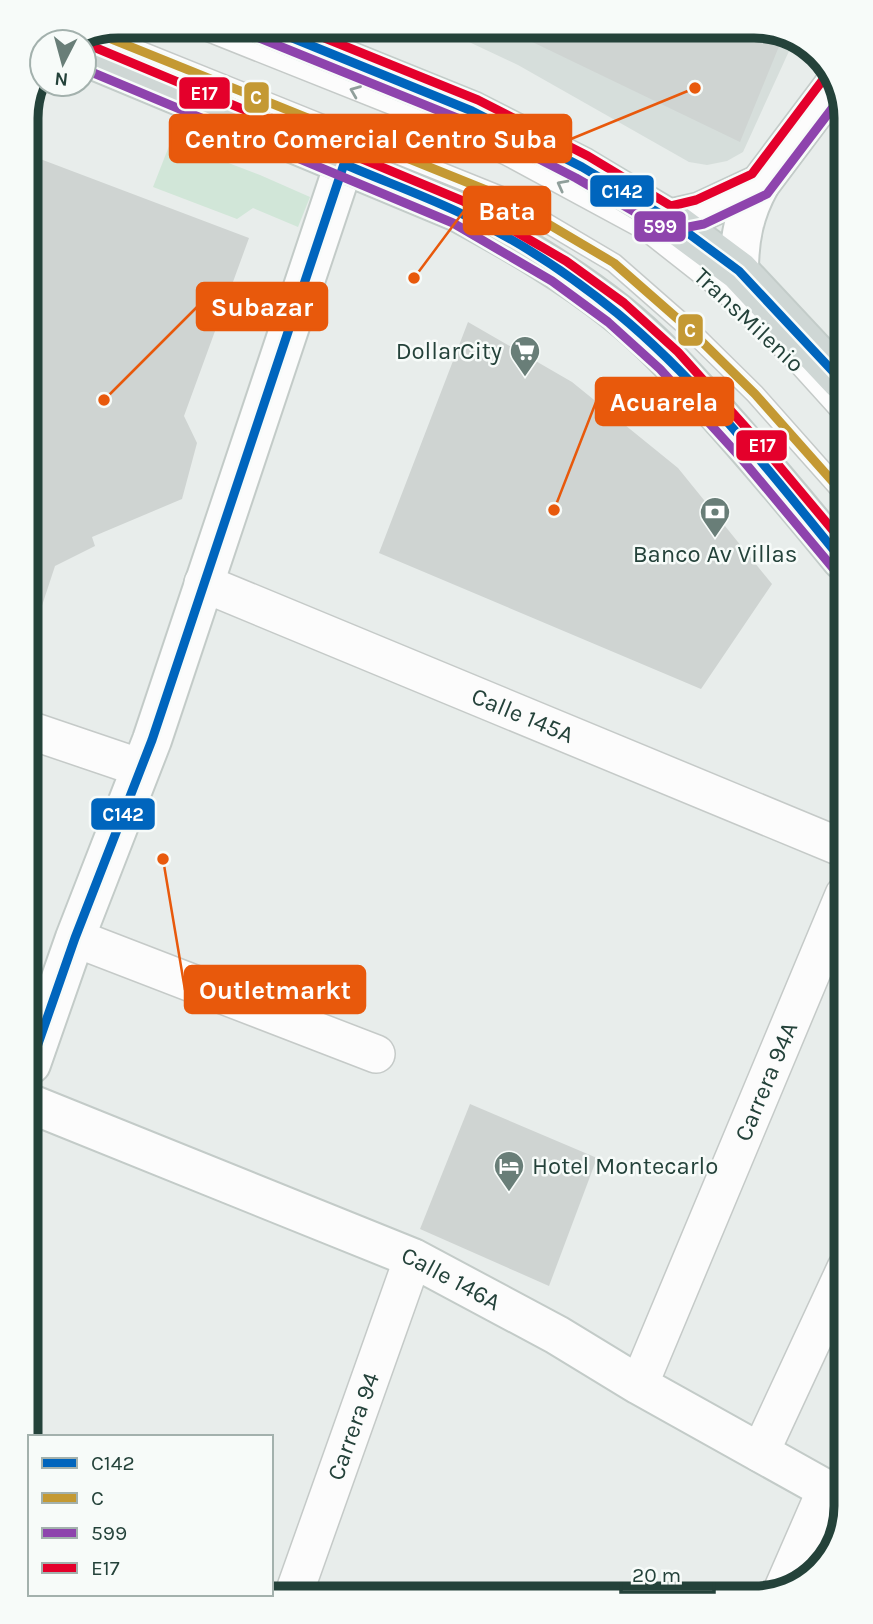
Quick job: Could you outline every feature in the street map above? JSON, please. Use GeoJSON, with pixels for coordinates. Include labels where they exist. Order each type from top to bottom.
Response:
{"type":"FeatureCollection","features":[{"type":"Feature","properties":{"kind":"main road"},"geometry":{"type":"LineString","coordinates":[[294,39],[472,111],[582,167],[669,219],[738,271],[834,373]]}},
{"type":"Feature","properties":{"kind":"main road"},"geometry":{"type":"LineString","coordinates":[[98,62],[458,212],[510,240],[560,272],[617,313],[680,370],[834,551]]}},
{"type":"Feature","properties":{"kind":"main road"},"geometry":{"type":"LineString","coordinates":[[738,271],[743,222],[760,184],[829,92]]}},
{"type":"Feature","properties":{"kind":"main road"},"geometry":{"type":"LineString","coordinates":[[39,1041],[75,938],[141,768],[344,164]]}},
{"type":"Feature","properties":{"kind":"main road"},"geometry":{"type":"LineString","coordinates":[[669,219],[701,212],[760,184]]}},
{"type":"Feature","properties":{"kind":"main road","name":"Calle 146A"},"geometry":{"type":"LineString","coordinates":[[39,1107],[413,1258],[557,1335],[639,1385],[834,1495]]}},
{"type":"Feature","properties":{"kind":"street","name":"Calle 145A"},"geometry":{"type":"LineString","coordinates":[[203,583],[834,844]]}},
{"type":"Feature","properties":{"kind":"street"},"geometry":{"type":"LineString","coordinates":[[39,733],[141,768]]}},
{"type":"Feature","properties":{"kind":"street","name":"Carrera 94A"},"geometry":{"type":"LineString","coordinates":[[639,1385],[834,919]]}},
{"type":"Feature","properties":{"kind":"street"},"geometry":{"type":"LineString","coordinates":[[75,938],[376,1054]]}},
{"type":"Feature","properties":{"kind":"street","name":"Carrera 94"},"geometry":{"type":"LineString","coordinates":[[297,1585],[413,1258]]}},
{"type":"Feature","properties":{"kind":"street"},"geometry":{"type":"LineString","coordinates":[[760,1453],[834,1294]]}},
{"type":"Feature","properties":{"kind":"street"},"geometry":{"type":"LineString","coordinates":[[790,1577],[834,1500]]}},
{"type":"Feature","properties":{"kind":"lane","name":"TransMilenio"},"geometry":{"type":"LineString","coordinates":[[112,39],[501,196],[614,263],[687,327],[755,394],[834,483]]}},
{"type":"Feature","properties":{"kind":"lane","name":"TransMilenio"},"geometry":{"type":"LineString","coordinates":[[226,39],[434,122],[507,156],[644,230],[724,293],[794,360],[834,404]]}},
{"type":"Feature","properties":{"kind":"shaded area"},"geometry":{"type":"Polygon","coordinates":[[[463,39],[760,39],[791,47],[743,152],[727,161],[707,165],[689,162],[518,65],[463,39]]]}},
{"type":"Feature","properties":{"kind":"green space"},"geometry":{"type":"Polygon","coordinates":[[[171,141],[310,197],[298,227],[253,208],[237,219],[153,187],[171,141]]]}},
{"type":"Feature","properties":{"kind":"building"},"geometry":{"type":"Polygon","coordinates":[[[526,39],[760,39],[780,43],[740,142],[526,39]]]}},
{"type":"Feature","properties":{"kind":"building"},"geometry":{"type":"Polygon","coordinates":[[[39,159],[249,238],[184,416],[197,443],[182,499],[92,537],[95,546],[55,566],[39,615],[39,159]]]}},
{"type":"Feature","properties":{"kind":"building"},"geometry":{"type":"Polygon","coordinates":[[[468,322],[572,382],[678,468],[772,584],[701,689],[379,553],[468,322]]]}},
{"type":"Feature","properties":{"kind":"building","name":"Hotel Montecarlo"},"geometry":{"type":"Polygon","coordinates":[[[470,1104],[597,1158],[549,1286],[420,1229],[470,1104]]]}},
{"type":"Feature","properties":{"kind":"transit line","name":"C"},"geometry":{"type":"LineString","coordinates":[[112,39],[501,196],[614,263],[687,327],[755,394],[834,483]]}},
{"type":"Feature","properties":{"kind":"transit line","name":"599"},"geometry":{"type":"LineString","coordinates":[[262,39],[467,122],[576,178],[668,231],[704,224],[767,194],[833,107]]}},
{"type":"Feature","properties":{"kind":"transit line","name":"C142"},"geometry":{"type":"LineString","coordinates":[[295,39],[472,111],[582,167],[669,219],[739,271],[834,373]]}},
{"type":"Feature","properties":{"kind":"transit line","name":"E17"},"geometry":{"type":"LineString","coordinates":[[327,39],[478,100],[588,156],[671,206],[696,200],[752,174],[824,78]]}},
{"type":"Feature","properties":{"kind":"transit line","name":"E17"},"geometry":{"type":"LineString","coordinates":[[98,49],[463,201],[566,261],[624,303],[678,352],[834,531]]}},
{"type":"Feature","properties":{"kind":"transit line","name":"599"},"geometry":{"type":"LineString","coordinates":[[98,75],[453,223],[552,281],[608,322],[660,369],[741,458],[833,568]]}},
{"type":"Feature","properties":{"kind":"transit line","name":"C142"},"geometry":{"type":"LineString","coordinates":[[39,1041],[75,938],[152,740],[344,164],[498,232],[560,270],[617,313],[708,400],[834,550]]}},
{"type":"Feature","properties":{"kind":"place","name":"Centro Comercial Centro Suba"},"geometry":{"type":"Point","coordinates":[695,88]}},
{"type":"Feature","properties":{"kind":"place","name":"Bata"},"geometry":{"type":"Point","coordinates":[414,278]}},
{"type":"Feature","properties":{"kind":"place","name":"DollarCity"},"geometry":{"type":"Point","coordinates":[525,378]}},
{"type":"Feature","properties":{"kind":"place","name":"Subazar"},"geometry":{"type":"Point","coordinates":[104,400]}},
{"type":"Feature","properties":{"kind":"place","name":"Acuarela"},"geometry":{"type":"Point","coordinates":[554,510]}},
{"type":"Feature","properties":{"kind":"place","name":"Banco Av Villas"},"geometry":{"type":"Point","coordinates":[715,539]}},
{"type":"Feature","properties":{"kind":"place","name":"Outletmarkt"},"geometry":{"type":"Point","coordinates":[163,859]}},
{"type":"Feature","properties":{"kind":"place","name":"Hotel Montecarlo"},"geometry":{"type":"Point","coordinates":[509,1193]}}]}
